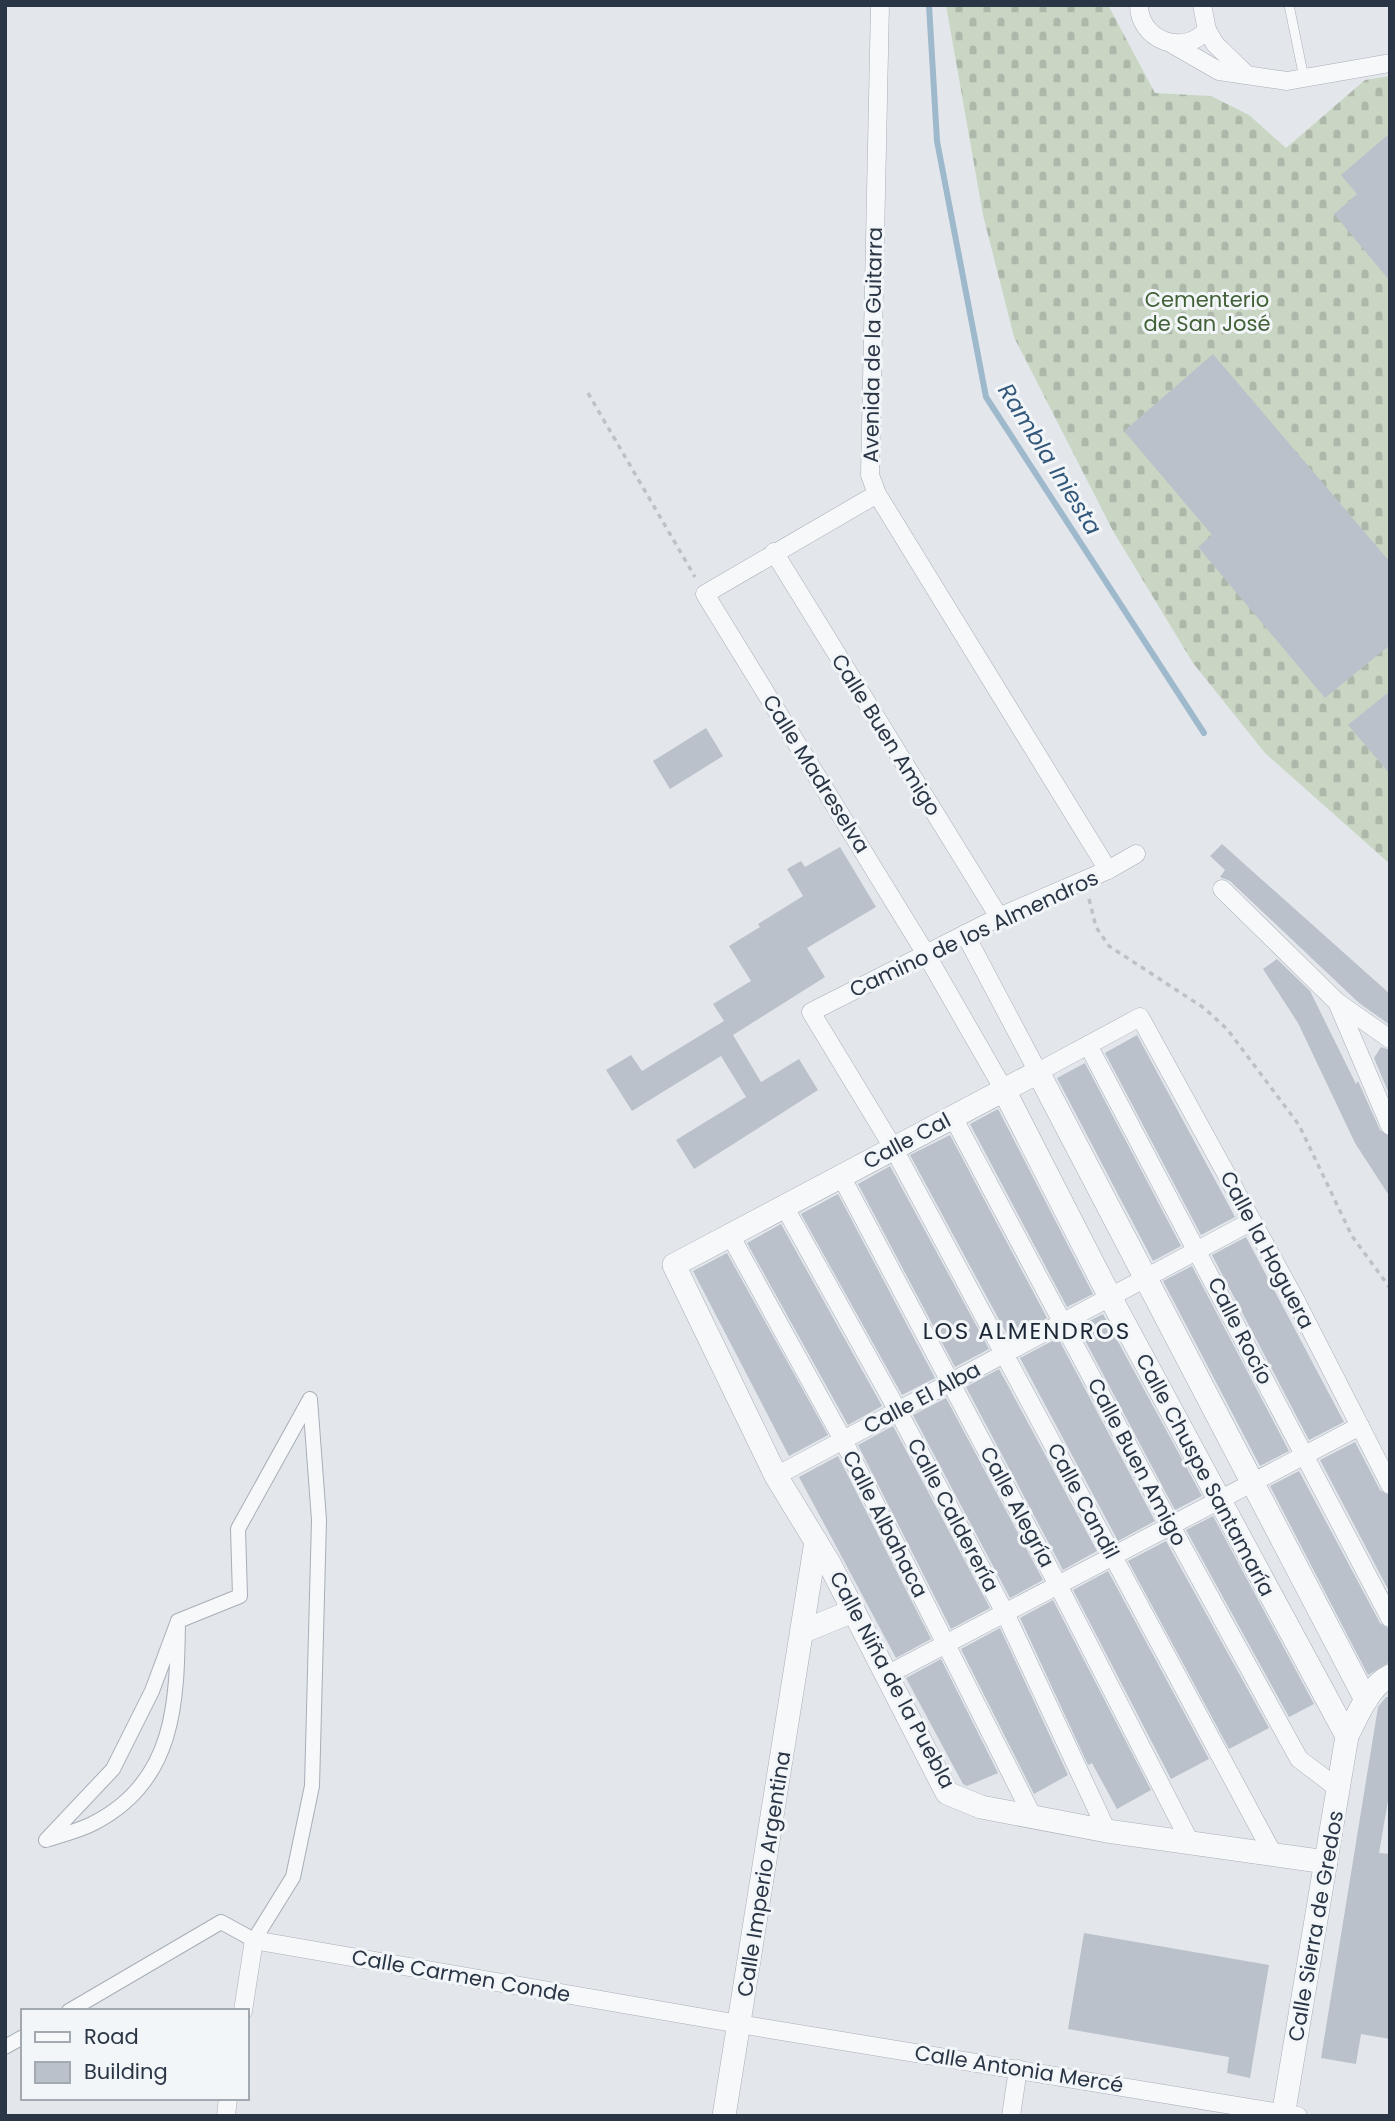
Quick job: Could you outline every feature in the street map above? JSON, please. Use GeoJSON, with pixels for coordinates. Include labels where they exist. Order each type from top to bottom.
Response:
{"type":"FeatureCollection","features":[{"type":"Feature","properties":{"kind":"street","name":"Avenida de la Guitarra"},"geometry":{"type":"LineString","coordinates":[[880,5],[870,475],[877,494],[1108,870]]}},
{"type":"Feature","properties":{"kind":"street"},"geometry":{"type":"LineString","coordinates":[[1202,5],[1206,30],[1215,44],[1247,75]]}},
{"type":"Feature","properties":{"kind":"street"},"geometry":{"type":"LineString","coordinates":[[1138,9],[1155,35],[1219,71],[1287,81],[1390,63]]}},
{"type":"Feature","properties":{"kind":"street"},"geometry":{"type":"LineString","coordinates":[[1172,44],[1197,41],[1206,30]]}},
{"type":"Feature","properties":{"kind":"street"},"geometry":{"type":"LineString","coordinates":[[705,594],[877,494]]}},
{"type":"Feature","properties":{"kind":"street","name":"Calle Buen Amigo"},"geometry":{"type":"LineString","coordinates":[[774,552],[999,917]]}},
{"type":"Feature","properties":{"kind":"street","name":"Calle Madreselva"},"geometry":{"type":"LineString","coordinates":[[705,594],[926,954]]}},
{"type":"Feature","properties":{"kind":"street","name":"Camino de los Almendros"},"geometry":{"type":"LineString","coordinates":[[811,1012],[999,917],[1108,870],[1136,854]]}},
{"type":"Feature","properties":{"kind":"street"},"geometry":{"type":"LineString","coordinates":[[1222,889],[1337,1002],[1390,1039]]}},
{"type":"Feature","properties":{"kind":"street","name":"Calle Chuspe Santamaría"},"geometry":{"type":"LineString","coordinates":[[965,934],[1148,1277],[1366,1700]]}},
{"type":"Feature","properties":{"kind":"street","name":"Calle Chuspe Santamaría"},"geometry":{"type":"LineString","coordinates":[[926,954],[1004,1090],[1110,1297],[1347,1736]]}},
{"type":"Feature","properties":{"kind":"street"},"geometry":{"type":"LineString","coordinates":[[1337,1002],[1390,1126]]}},
{"type":"Feature","properties":{"kind":"street","name":"Calle Candil"},"geometry":{"type":"LineString","coordinates":[[811,1012],[894,1149],[1273,1854]]}},
{"type":"Feature","properties":{"kind":"street","name":"Calle Cal"},"geometry":{"type":"LineString","coordinates":[[674,1265],[1140,1017]]}},
{"type":"Feature","properties":{"kind":"street","name":"Calle la Hoguera"},"geometry":{"type":"LineString","coordinates":[[1140,1017],[1252,1221],[1390,1485]]}},
{"type":"Feature","properties":{"kind":"street","name":"Calle Rocío"},"geometry":{"type":"LineString","coordinates":[[1088,1045],[1390,1618]]}},
{"type":"Feature","properties":{"kind":"street","name":"Calle Buen Amigo"},"geometry":{"type":"LineString","coordinates":[[953,1117],[1171,1526],[1299,1759],[1336,1787],[1341,1783]]}},
{"type":"Feature","properties":{"kind":"street","name":"Calle Alegría"},"geometry":{"type":"LineString","coordinates":[[841,1176],[1059,1585],[1189,1840]]}},
{"type":"Feature","properties":{"kind":"street","name":"Calle Calderería"},"geometry":{"type":"LineString","coordinates":[[784,1206],[898,1410],[1005,1613],[1107,1831]]}},
{"type":"Feature","properties":{"kind":"street","name":"Calle El Alba"},"geometry":{"type":"LineString","coordinates":[[776,1476],[1252,1221]]}},
{"type":"Feature","properties":{"kind":"street","name":"Calle Albahaca"},"geometry":{"type":"LineString","coordinates":[[730,1236],[843,1440],[1033,1817]]}},
{"type":"Feature","properties":{"kind":"street","name":"Calle Niña de la Puebla"},"geometry":{"type":"LineString","coordinates":[[674,1265],[776,1476],[816,1541],[947,1793],[981,1807],[1107,1831],[1189,1840],[1326,1862]]}},
{"type":"Feature","properties":{"kind":"street"},"geometry":{"type":"LineString","coordinates":[[178,1620],[177,1693],[160,1759],[131,1796],[92,1824],[46,1840],[113,1769],[152,1691],[178,1620],[240,1596],[238,1529],[310,1399],[319,1520],[312,1786],[293,1877],[254,1940],[243,2009]]}},
{"type":"Feature","properties":{"kind":"street"},"geometry":{"type":"LineString","coordinates":[[885,1676],[1360,1426]]}},
{"type":"Feature","properties":{"kind":"street","name":"Calle Imperio Argentina"},"geometry":{"type":"LineString","coordinates":[[724,2116],[804,1631],[816,1541]]}},
{"type":"Feature","properties":{"kind":"street"},"geometry":{"type":"LineString","coordinates":[[804,1631],[853,1611]]}},
{"type":"Feature","properties":{"kind":"street"},"geometry":{"type":"LineString","coordinates":[[1347,1736],[1366,1700],[1381,1681],[1390,1676]]}},
{"type":"Feature","properties":{"kind":"street","name":"Calle Sierra de Gredos"},"geometry":{"type":"LineString","coordinates":[[1288,2115],[1347,1736]]}},
{"type":"Feature","properties":{"kind":"street"},"geometry":{"type":"LineString","coordinates":[[72,2009],[221,1922],[254,1940]]}},
{"type":"Feature","properties":{"kind":"street","name":"Calle Carmen Conde"},"geometry":{"type":"LineString","coordinates":[[254,1940],[739,2024]]}},
{"type":"Feature","properties":{"kind":"street","name":"Calle Antonia Mercé"},"geometry":{"type":"LineString","coordinates":[[739,2024],[1288,2115]]}},
{"type":"Feature","properties":{"kind":"street"},"geometry":{"type":"LineString","coordinates":[[5,2048],[21,2039]]}},
{"type":"Feature","properties":{"kind":"street"},"geometry":{"type":"LineString","coordinates":[[1011,2116],[1018,2069]]}},
{"type":"Feature","properties":{"kind":"lane"},"geometry":{"type":"LineString","coordinates":[[1289,5],[1304,78]]}},
{"type":"Feature","properties":{"kind":"path"},"geometry":{"type":"LineString","coordinates":[[588,393],[705,594]]}},
{"type":"Feature","properties":{"kind":"path"},"geometry":{"type":"LineString","coordinates":[[1083,881],[1096,927],[1109,946],[1204,1008],[1227,1029],[1299,1125],[1352,1236],[1390,1289]]}},
{"type":"Feature","properties":{"kind":"green space","name":"Cementerio de San José"},"geometry":{"type":"Polygon","coordinates":[[[946,5],[1108,5],[1155,93],[1211,96],[1249,115],[1286,148],[1365,80],[1390,76],[1390,864],[1265,753],[1193,663],[1113,531],[1014,337],[983,215],[946,5]]]}},
{"type":"Feature","properties":{"kind":"building"},"geometry":{"type":"Polygon","coordinates":[[[1390,133],[1390,281],[1334,214],[1357,194],[1341,175],[1390,133]]]}},
{"type":"Feature","properties":{"kind":"building"},"geometry":{"type":"Polygon","coordinates":[[[1213,354],[1390,562],[1390,645],[1325,698],[1198,547],[1212,535],[1124,431],[1213,354]]]}},
{"type":"Feature","properties":{"kind":"building"},"geometry":{"type":"Polygon","coordinates":[[[1390,691],[1390,774],[1348,725],[1390,691]]]}},
{"type":"Feature","properties":{"kind":"building"},"geometry":{"type":"Polygon","coordinates":[[[706,728],[723,756],[670,789],[653,761],[706,728]]]}},
{"type":"Feature","properties":{"kind":"building"},"geometry":{"type":"Polygon","coordinates":[[[1222,844],[1390,994],[1390,1025],[1359,1003],[1230,881],[1220,877],[1225,870],[1210,856],[1222,844]]]}},
{"type":"Feature","properties":{"kind":"building"},"geometry":{"type":"Polygon","coordinates":[[[840,847],[876,907],[807,948],[825,977],[733,1035],[761,1082],[799,1059],[818,1090],[694,1169],[676,1140],[746,1097],[721,1056],[632,1111],[606,1070],[631,1055],[642,1071],[724,1021],[713,1004],[751,981],[729,946],[803,896],[787,869],[801,861],[805,867],[840,847]]]}},
{"type":"Feature","properties":{"kind":"building"},"geometry":{"type":"Polygon","coordinates":[[[1277,959],[1310,991],[1356,1084],[1358,1081],[1380,1130],[1390,1137],[1390,1197],[1355,1143],[1298,1023],[1263,969],[1277,959]]]}},
{"type":"Feature","properties":{"kind":"building"},"geometry":{"type":"Polygon","coordinates":[[[1137,1035],[1235,1217],[1201,1235],[1105,1053],[1137,1035]]]}},
{"type":"Feature","properties":{"kind":"building"},"geometry":{"type":"Polygon","coordinates":[[[1381,1047],[1390,1050],[1390,1096],[1374,1058],[1381,1047]]]}},
{"type":"Feature","properties":{"kind":"building"},"geometry":{"type":"Polygon","coordinates":[[[1085,1063],[1181,1246],[1153,1261],[1057,1078],[1085,1063]]]}},
{"type":"Feature","properties":{"kind":"building"},"geometry":{"type":"Polygon","coordinates":[[[998,1109],[1093,1294],[1067,1307],[970,1124],[998,1109]]]}},
{"type":"Feature","properties":{"kind":"building"},"geometry":{"type":"Polygon","coordinates":[[[950,1135],[1047,1318],[1009,1338],[910,1155],[950,1135]]]}},
{"type":"Feature","properties":{"kind":"building"},"geometry":{"type":"Polygon","coordinates":[[[890,1166],[989,1349],[955,1367],[858,1184],[890,1166]]]}},
{"type":"Feature","properties":{"kind":"building"},"geometry":{"type":"Polygon","coordinates":[[[838,1194],[935,1378],[902,1395],[801,1214],[838,1194]]]}},
{"type":"Feature","properties":{"kind":"building"},"geometry":{"type":"Polygon","coordinates":[[[781,1224],[882,1406],[848,1425],[747,1243],[781,1224]]]}},
{"type":"Feature","properties":{"kind":"building"},"geometry":{"type":"Polygon","coordinates":[[[1246,1237],[1344,1422],[1309,1440],[1212,1255],[1246,1237]]]}},
{"type":"Feature","properties":{"kind":"building"},"geometry":{"type":"Polygon","coordinates":[[[727,1253],[828,1435],[789,1456],[693,1271],[727,1253]]]}},
{"type":"Feature","properties":{"kind":"building"},"geometry":{"type":"Polygon","coordinates":[[[1192,1266],[1289,1451],[1260,1466],[1163,1281],[1192,1266]]]}},
{"type":"Feature","properties":{"kind":"building"},"geometry":{"type":"Polygon","coordinates":[[[1103,1314],[1202,1496],[1175,1510],[1078,1327],[1103,1314]]]}},
{"type":"Feature","properties":{"kind":"building"},"geometry":{"type":"Polygon","coordinates":[[[1058,1338],[1155,1521],[1118,1541],[1020,1358],[1058,1338]]]}},
{"type":"Feature","properties":{"kind":"building"},"geometry":{"type":"Polygon","coordinates":[[[999,1369],[1097,1551],[1063,1570],[966,1387],[999,1369]]]}},
{"type":"Feature","properties":{"kind":"building"},"geometry":{"type":"Polygon","coordinates":[[[946,1398],[1043,1580],[1010,1598],[913,1415],[946,1398]]]}},
{"type":"Feature","properties":{"kind":"building"},"geometry":{"type":"Polygon","coordinates":[[[893,1426],[990,1608],[951,1629],[858,1445],[893,1426]]]}},
{"type":"Feature","properties":{"kind":"building"},"geometry":{"type":"Polygon","coordinates":[[[1355,1442],[1380,1490],[1390,1496],[1390,1593],[1320,1460],[1355,1442]]]}},
{"type":"Feature","properties":{"kind":"building"},"geometry":{"type":"Polygon","coordinates":[[[838,1456],[931,1639],[896,1658],[799,1477],[838,1456]]]}},
{"type":"Feature","properties":{"kind":"building"},"geometry":{"type":"Polygon","coordinates":[[[1299,1471],[1380,1623],[1390,1629],[1390,1662],[1368,1675],[1270,1486],[1299,1471]]]}},
{"type":"Feature","properties":{"kind":"building"},"geometry":{"type":"Polygon","coordinates":[[[1213,1516],[1314,1704],[1289,1717],[1186,1530],[1213,1516]]]}},
{"type":"Feature","properties":{"kind":"building"},"geometry":{"type":"Polygon","coordinates":[[[1166,1541],[1269,1728],[1229,1749],[1128,1561],[1166,1541]]]}},
{"type":"Feature","properties":{"kind":"building"},"geometry":{"type":"Polygon","coordinates":[[[1108,1571],[1209,1759],[1171,1779],[1073,1590],[1108,1571]]]}},
{"type":"Feature","properties":{"kind":"building"},"geometry":{"type":"Polygon","coordinates":[[[1053,1600],[1151,1790],[1117,1809],[1092,1763],[1088,1765],[1020,1618],[1053,1600]]]}},
{"type":"Feature","properties":{"kind":"building"},"geometry":{"type":"Polygon","coordinates":[[[1000,1628],[1068,1775],[1034,1794],[961,1649],[1000,1628]]]}},
{"type":"Feature","properties":{"kind":"building"},"geometry":{"type":"Polygon","coordinates":[[[941,1659],[998,1773],[967,1786],[963,1784],[906,1678],[941,1659]]]}},
{"type":"Feature","properties":{"kind":"building"},"geometry":{"type":"Polygon","coordinates":[[[1386,1697],[1390,1697],[1390,1789],[1379,1853],[1390,1854],[1390,2039],[1361,2034],[1356,2064],[1321,2058],[1378,1707],[1386,1697]]]}},
{"type":"Feature","properties":{"kind":"building"},"geometry":{"type":"Polygon","coordinates":[[[1084,1933],[1269,1965],[1250,2078],[1227,2073],[1229,2057],[1068,2029],[1084,1933]]]}},
{"type":"Feature","properties":{"kind":"waterway","name":"Rambla Iniesta"},"geometry":{"type":"LineString","coordinates":[[929,5],[937,141],[986,397],[1204,733]]}},
{"type":"Feature","properties":{"kind":"district","name":"LOS ALMENDROS"},"geometry":{"type":"Point","coordinates":[1027,1331]}}]}
